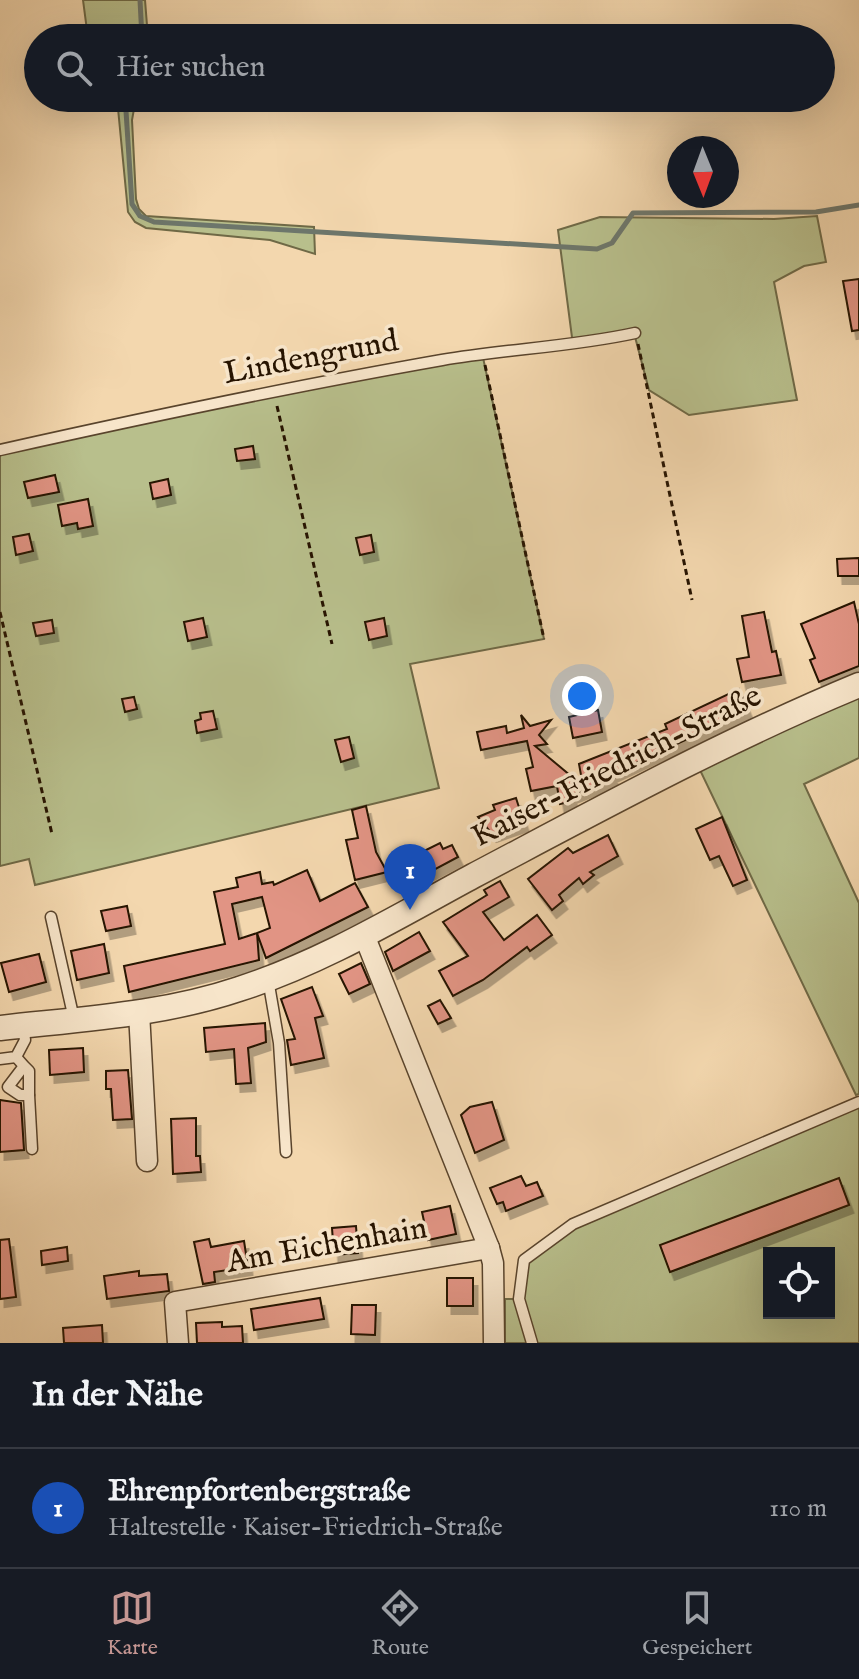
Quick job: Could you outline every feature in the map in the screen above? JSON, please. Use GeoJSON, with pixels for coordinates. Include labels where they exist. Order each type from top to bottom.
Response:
{"type":"FeatureCollection","features":[{"type":"Feature","properties":{"kind":"street","name":"Kaiser-Friedrich-Straße"},"geometry":{"type":"LineString","coordinates":[[12,1027],[139,1012],[204,1000],[268,979],[364,935],[640,788],[859,685]]}},
{"type":"Feature","properties":{"kind":"street"},"geometry":{"type":"LineString","coordinates":[[364,935],[489,1248],[493,1263],[494,1343]]}},
{"type":"Feature","properties":{"kind":"street"},"geometry":{"type":"LineString","coordinates":[[139,1012],[147,1161]]}},
{"type":"Feature","properties":{"kind":"street","name":"Am Eichenhain"},"geometry":{"type":"LineString","coordinates":[[178,1343],[175,1302],[489,1248]]}},
{"type":"Feature","properties":{"kind":"lane","name":"Lindengrund"},"geometry":{"type":"LineString","coordinates":[[0,450],[273,390],[482,353],[573,345],[635,333]]}},
{"type":"Feature","properties":{"kind":"lane"},"geometry":{"type":"LineString","coordinates":[[51,917],[74,1019]]}},
{"type":"Feature","properties":{"kind":"lane"},"geometry":{"type":"LineString","coordinates":[[268,979],[279,1043],[286,1152]]}},
{"type":"Feature","properties":{"kind":"lane"},"geometry":{"type":"LineString","coordinates":[[12,1027],[25,1040],[20,1062],[8,1087],[20,1095],[29,1095]]}},
{"type":"Feature","properties":{"kind":"lane"},"geometry":{"type":"LineString","coordinates":[[0,1059],[20,1062],[29,1071],[32,1149]]}},
{"type":"Feature","properties":{"kind":"lane"},"geometry":{"type":"LineString","coordinates":[[532,1343],[519,1299],[524,1260],[573,1224],[859,1102]]}},
{"type":"Feature","properties":{"kind":"path"},"geometry":{"type":"LineString","coordinates":[[635,333],[692,600]]}},
{"type":"Feature","properties":{"kind":"path"},"geometry":{"type":"LineString","coordinates":[[482,353],[544,639]]}},
{"type":"Feature","properties":{"kind":"path"},"geometry":{"type":"LineString","coordinates":[[273,390],[332,644]]}},
{"type":"Feature","properties":{"kind":"path"},"geometry":{"type":"LineString","coordinates":[[0,612],[52,834]]}},
{"type":"Feature","properties":{"kind":"green space"},"geometry":{"type":"Polygon","coordinates":[[[83,0],[145,0],[147,24],[86,24],[83,0]]]}},
{"type":"Feature","properties":{"kind":"green space"},"geometry":{"type":"Polygon","coordinates":[[[118,112],[133,112],[136,199],[139,209],[146,216],[314,227],[315,254],[270,240],[146,228],[135,222],[128,212],[118,112]]]}},
{"type":"Feature","properties":{"kind":"green space"},"geometry":{"type":"Polygon","coordinates":[[[817,216],[826,262],[804,266],[774,282],[797,400],[689,415],[649,390],[634,333],[573,345],[558,230],[600,217],[774,219],[817,216]]]}},
{"type":"Feature","properties":{"kind":"green space"},"geometry":{"type":"Polygon","coordinates":[[[482,353],[544,639],[410,664],[439,788],[35,885],[29,859],[0,866],[0,450],[482,353]]]}},
{"type":"Feature","properties":{"kind":"green space"},"geometry":{"type":"Polygon","coordinates":[[[859,693],[859,758],[804,784],[859,903],[859,1094],[856,1095],[699,768],[859,693]]]}},
{"type":"Feature","properties":{"kind":"green space"},"geometry":{"type":"Polygon","coordinates":[[[859,1102],[859,1343],[505,1343],[505,1299],[519,1299],[524,1260],[573,1224],[859,1102]],[[839,1179],[670,1272],[849,1205],[839,1179]]]}},
{"type":"Feature","properties":{"kind":"building"},"geometry":{"type":"Polygon","coordinates":[[[859,279],[859,330],[852,331],[843,281],[859,279]]]}},
{"type":"Feature","properties":{"kind":"building"},"geometry":{"type":"Polygon","coordinates":[[[253,446],[255,459],[237,461],[235,449],[253,446]]]}},
{"type":"Feature","properties":{"kind":"building"},"geometry":{"type":"Polygon","coordinates":[[[55,475],[59,492],[28,498],[24,482],[55,475]]]}},
{"type":"Feature","properties":{"kind":"building"},"geometry":{"type":"Polygon","coordinates":[[[168,479],[171,495],[153,499],[150,483],[168,479]]]}},
{"type":"Feature","properties":{"kind":"building"},"geometry":{"type":"Polygon","coordinates":[[[88,499],[93,526],[78,529],[77,523],[62,526],[58,505],[88,499]]]}},
{"type":"Feature","properties":{"kind":"building"},"geometry":{"type":"Polygon","coordinates":[[[29,534],[33,551],[16,555],[13,537],[29,534]]]}},
{"type":"Feature","properties":{"kind":"building"},"geometry":{"type":"Polygon","coordinates":[[[371,535],[374,552],[360,555],[356,538],[371,535]]]}},
{"type":"Feature","properties":{"kind":"building"},"geometry":{"type":"Polygon","coordinates":[[[859,558],[859,576],[838,576],[837,559],[859,558]]]}},
{"type":"Feature","properties":{"kind":"building"},"geometry":{"type":"Polygon","coordinates":[[[854,602],[859,624],[859,666],[819,682],[810,660],[815,658],[801,624],[854,602]]]}},
{"type":"Feature","properties":{"kind":"building"},"geometry":{"type":"Polygon","coordinates":[[[764,612],[772,652],[776,651],[781,675],[742,682],[737,659],[749,657],[742,616],[764,612]]]}},
{"type":"Feature","properties":{"kind":"building"},"geometry":{"type":"Polygon","coordinates":[[[203,618],[207,637],[188,641],[184,622],[203,618]]]}},
{"type":"Feature","properties":{"kind":"building"},"geometry":{"type":"Polygon","coordinates":[[[384,618],[387,636],[369,640],[365,622],[384,618]]]}},
{"type":"Feature","properties":{"kind":"building"},"geometry":{"type":"Polygon","coordinates":[[[52,620],[54,633],[36,636],[33,623],[52,620]]]}},
{"type":"Feature","properties":{"kind":"building"},"geometry":{"type":"Polygon","coordinates":[[[739,689],[748,711],[612,774],[614,778],[572,795],[573,801],[560,804],[557,786],[531,791],[526,769],[533,767],[527,741],[481,750],[477,732],[506,726],[507,733],[524,728],[521,715],[530,726],[551,720],[539,735],[547,744],[535,746],[583,786],[579,764],[667,729],[665,724],[739,689]]]}},
{"type":"Feature","properties":{"kind":"building"},"geometry":{"type":"Polygon","coordinates":[[[134,697],[137,709],[125,712],[122,699],[134,697]]]}},
{"type":"Feature","properties":{"kind":"building"},"geometry":{"type":"Polygon","coordinates":[[[598,710],[602,732],[573,738],[569,717],[598,710]]]}},
{"type":"Feature","properties":{"kind":"building"},"geometry":{"type":"Polygon","coordinates":[[[213,711],[217,729],[197,733],[195,721],[201,719],[200,713],[213,711]]]}},
{"type":"Feature","properties":{"kind":"building"},"geometry":{"type":"Polygon","coordinates":[[[349,737],[354,758],[341,762],[335,740],[349,737]]]}},
{"type":"Feature","properties":{"kind":"building"},"geometry":{"type":"Polygon","coordinates":[[[516,798],[524,823],[492,834],[478,817],[495,810],[493,805],[516,798]]]}},
{"type":"Feature","properties":{"kind":"building"},"geometry":{"type":"Polygon","coordinates":[[[366,806],[376,852],[387,872],[355,880],[346,840],[358,838],[352,810],[366,806]]]}},
{"type":"Feature","properties":{"kind":"building"},"geometry":{"type":"Polygon","coordinates":[[[722,817],[747,880],[733,886],[719,856],[710,860],[696,829],[722,817]]]}},
{"type":"Feature","properties":{"kind":"building"},"geometry":{"type":"Polygon","coordinates":[[[608,835],[618,856],[590,872],[594,875],[583,884],[579,878],[559,895],[563,901],[552,910],[528,879],[568,848],[573,853],[608,835]]]}},
{"type":"Feature","properties":{"kind":"building"},"geometry":{"type":"Polygon","coordinates":[[[440,843],[443,849],[452,845],[458,857],[430,872],[420,853],[440,843]]]}},
{"type":"Feature","properties":{"kind":"building"},"geometry":{"type":"Polygon","coordinates":[[[307,870],[320,901],[355,883],[368,907],[266,958],[257,933],[259,960],[129,992],[124,966],[225,944],[214,892],[238,887],[236,878],[260,872],[262,884],[273,882],[274,885],[307,870]],[[262,897],[232,904],[239,939],[270,928],[262,897]]]}},
{"type":"Feature","properties":{"kind":"building"},"geometry":{"type":"Polygon","coordinates":[[[500,881],[509,897],[483,912],[504,940],[537,915],[552,935],[530,951],[527,947],[483,980],[453,996],[439,971],[468,956],[443,922],[487,895],[484,890],[500,881]]]}},
{"type":"Feature","properties":{"kind":"building"},"geometry":{"type":"Polygon","coordinates":[[[127,906],[131,926],[106,931],[101,911],[127,906]]]}},
{"type":"Feature","properties":{"kind":"building"},"geometry":{"type":"Polygon","coordinates":[[[419,932],[430,951],[393,971],[385,952],[419,932]]]}},
{"type":"Feature","properties":{"kind":"building"},"geometry":{"type":"Polygon","coordinates":[[[104,944],[109,973],[77,980],[71,951],[104,944]]]}},
{"type":"Feature","properties":{"kind":"building"},"geometry":{"type":"Polygon","coordinates":[[[39,954],[46,982],[9,992],[1,963],[39,954]]]}},
{"type":"Feature","properties":{"kind":"building"},"geometry":{"type":"Polygon","coordinates":[[[361,963],[370,984],[349,994],[339,974],[361,963]]]}},
{"type":"Feature","properties":{"kind":"building"},"geometry":{"type":"Polygon","coordinates":[[[312,987],[323,1016],[315,1018],[324,1058],[291,1065],[287,1040],[295,1039],[281,999],[312,987]]]}},
{"type":"Feature","properties":{"kind":"building"},"geometry":{"type":"Polygon","coordinates":[[[440,1000],[451,1018],[438,1024],[428,1006],[440,1000]]]}},
{"type":"Feature","properties":{"kind":"building"},"geometry":{"type":"Polygon","coordinates":[[[265,1023],[266,1042],[248,1048],[251,1083],[236,1084],[234,1049],[206,1052],[204,1028],[265,1023]]]}},
{"type":"Feature","properties":{"kind":"building"},"geometry":{"type":"Polygon","coordinates":[[[83,1048],[84,1072],[50,1075],[49,1050],[83,1048]]]}},
{"type":"Feature","properties":{"kind":"building"},"geometry":{"type":"Polygon","coordinates":[[[128,1070],[132,1119],[113,1120],[111,1089],[106,1089],[106,1071],[128,1070]]]}},
{"type":"Feature","properties":{"kind":"building"},"geometry":{"type":"Polygon","coordinates":[[[0,1100],[21,1103],[24,1150],[0,1152],[0,1100]]]}},
{"type":"Feature","properties":{"kind":"building"},"geometry":{"type":"Polygon","coordinates":[[[492,1102],[504,1140],[475,1153],[461,1115],[470,1107],[492,1102]]]}},
{"type":"Feature","properties":{"kind":"building"},"geometry":{"type":"Polygon","coordinates":[[[196,1118],[196,1156],[200,1156],[201,1172],[173,1174],[171,1119],[196,1118]]]}},
{"type":"Feature","properties":{"kind":"building"},"geometry":{"type":"Polygon","coordinates":[[[521,1176],[526,1186],[537,1182],[543,1196],[506,1211],[503,1202],[497,1204],[490,1188],[521,1176]]]}},
{"type":"Feature","properties":{"kind":"building"},"geometry":{"type":"Polygon","coordinates":[[[839,1178],[849,1205],[670,1272],[660,1245],[839,1178]]]}},
{"type":"Feature","properties":{"kind":"building"},"geometry":{"type":"Polygon","coordinates":[[[450,1206],[456,1234],[428,1240],[422,1212],[450,1206]]]}},
{"type":"Feature","properties":{"kind":"building"},"geometry":{"type":"Polygon","coordinates":[[[356,1226],[358,1253],[334,1255],[332,1228],[356,1226]]]}},
{"type":"Feature","properties":{"kind":"building"},"geometry":{"type":"Polygon","coordinates":[[[9,1239],[16,1297],[0,1299],[0,1240],[9,1239]]]}},
{"type":"Feature","properties":{"kind":"building"},"geometry":{"type":"Polygon","coordinates":[[[209,1239],[211,1247],[244,1241],[248,1267],[214,1272],[215,1282],[203,1284],[194,1242],[209,1239]]]}},
{"type":"Feature","properties":{"kind":"building"},"geometry":{"type":"Polygon","coordinates":[[[67,1247],[68,1261],[42,1265],[41,1251],[67,1247]]]}},
{"type":"Feature","properties":{"kind":"building"},"geometry":{"type":"Polygon","coordinates":[[[139,1271],[139,1276],[167,1274],[169,1291],[107,1299],[104,1276],[139,1271]]]}},
{"type":"Feature","properties":{"kind":"building"},"geometry":{"type":"Polygon","coordinates":[[[447,1278],[473,1278],[473,1306],[447,1306],[447,1278]]]}},
{"type":"Feature","properties":{"kind":"building"},"geometry":{"type":"Polygon","coordinates":[[[320,1298],[324,1319],[254,1330],[251,1309],[320,1298]]]}},
{"type":"Feature","properties":{"kind":"building"},"geometry":{"type":"Polygon","coordinates":[[[352,1305],[376,1305],[375,1335],[351,1334],[352,1305]]]}},
{"type":"Feature","properties":{"kind":"building"},"geometry":{"type":"Polygon","coordinates":[[[222,1322],[222,1327],[242,1326],[243,1343],[197,1343],[196,1323],[222,1322]]]}},
{"type":"Feature","properties":{"kind":"building"},"geometry":{"type":"Polygon","coordinates":[[[102,1325],[103,1343],[64,1343],[63,1328],[102,1325]]]}},
{"type":"Feature","properties":{"kind":"waterway"},"geometry":{"type":"LineString","coordinates":[[140,0],[141,24]]}},
{"type":"Feature","properties":{"kind":"waterway"},"geometry":{"type":"LineString","coordinates":[[126,112],[132,204],[140,216],[154,222],[597,249],[612,243],[633,213],[816,212],[859,205]]}},
{"type":"Feature","properties":{"kind":"place","name":"Ehrenpfortenbergstraße"},"geometry":{"type":"Point","coordinates":[410,910]}}]}
